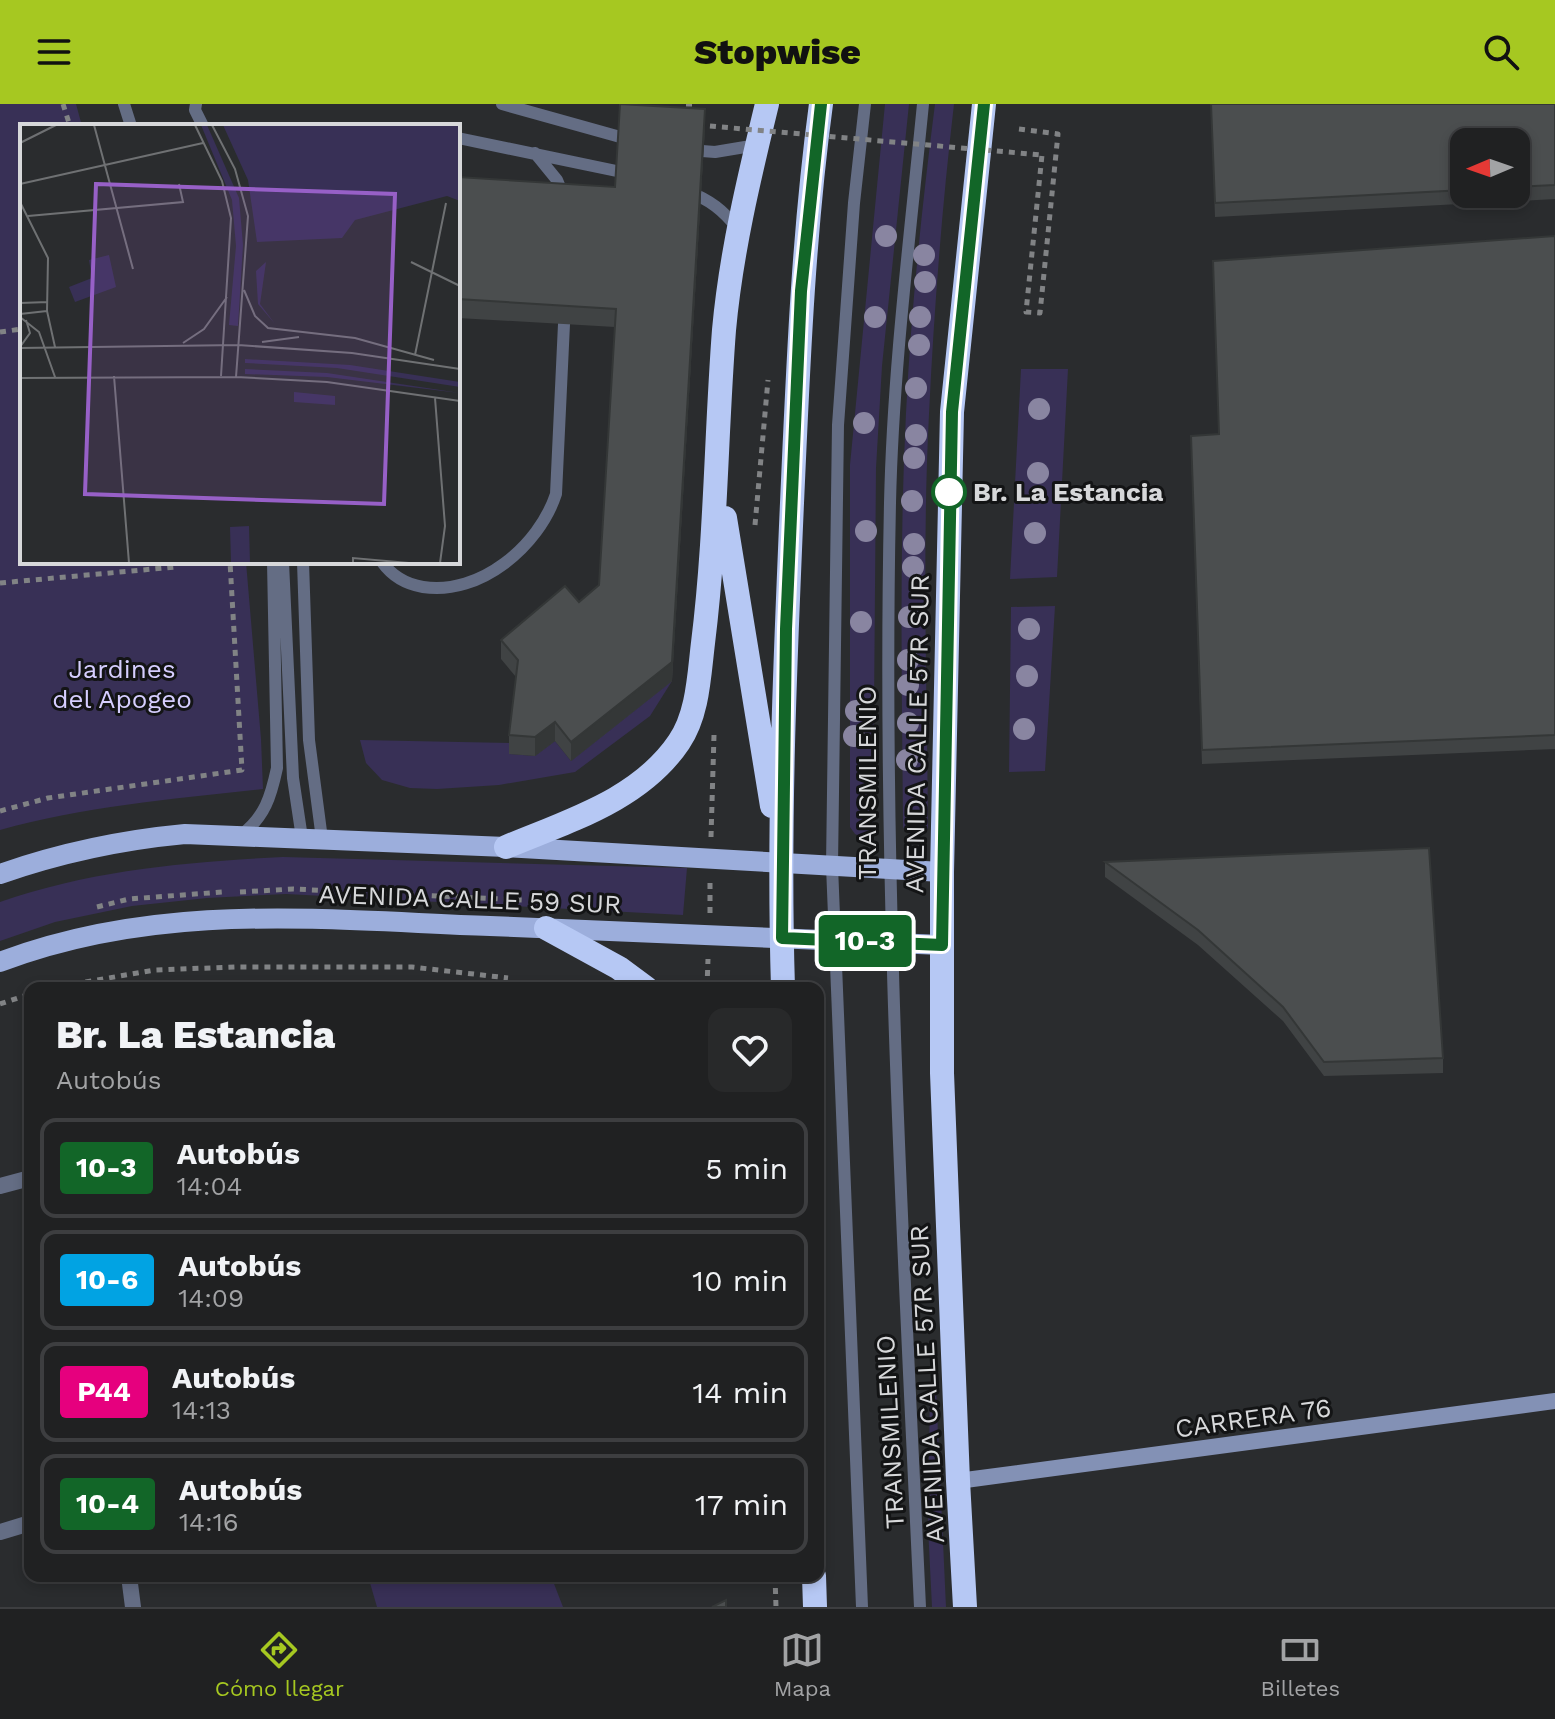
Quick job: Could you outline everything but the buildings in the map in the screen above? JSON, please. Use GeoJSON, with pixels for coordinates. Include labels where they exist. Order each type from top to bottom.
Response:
{"type":"FeatureCollection","features":[{"type":"Feature","properties":{"kind":"highway"},"geometry":{"type":"LineString","coordinates":[[506,847],[602,807],[636,786],[666,759],[681,740],[691,718],[697,690],[713,544],[725,327],[738,230],[767,104]]}},
{"type":"Feature","properties":{"kind":"highway"},"geometry":{"type":"LineString","coordinates":[[783,982],[786,629],[801,291],[821,104]]}},
{"type":"Feature","properties":{"kind":"highway","name":"AVENIDA CALLE 57R SUR"},"geometry":{"type":"LineString","coordinates":[[965,1607],[942,1073],[942,872],[952,412],[984,104]]}},
{"type":"Feature","properties":{"kind":"highway"},"geometry":{"type":"LineString","coordinates":[[718,465],[732,573],[782,863]]}},
{"type":"Feature","properties":{"kind":"highway"},"geometry":{"type":"LineString","coordinates":[[546,928],[619,968],[638,982]]}},
{"type":"Feature","properties":{"kind":"highway"},"geometry":{"type":"LineString","coordinates":[[814,1582],[815,1607]]}},
{"type":"Feature","properties":{"kind":"main road","name":"AVENIDA CALLE 59 SUR"},"geometry":{"type":"LineString","coordinates":[[0,874],[78,850],[135,839],[185,834],[506,847],[942,872]]}},
{"type":"Feature","properties":{"kind":"main road","name":"AVENIDA CALLE 59 SUR"},"geometry":{"type":"LineString","coordinates":[[0,962],[39,947],[112,930],[227,918],[317,918],[942,945]]}},
{"type":"Feature","properties":{"kind":"street"},"geometry":{"type":"LineString","coordinates":[[0,1186],[24,1180]]}},
{"type":"Feature","properties":{"kind":"street","name":"CARRERA 76"},"geometry":{"type":"LineString","coordinates":[[958,1481],[1555,1401]]}},
{"type":"Feature","properties":{"kind":"street"},"geometry":{"type":"LineString","coordinates":[[0,1532],[24,1525]]}},
{"type":"Feature","properties":{"kind":"street"},"geometry":{"type":"LineString","coordinates":[[130,1582],[133,1607]]}},
{"type":"Feature","properties":{"kind":"lane"},"geometry":{"type":"LineString","coordinates":[[124,104],[130,124]]}},
{"type":"Feature","properties":{"kind":"lane"},"geometry":{"type":"LineString","coordinates":[[196,104],[195,110],[202,124]]}},
{"type":"Feature","properties":{"kind":"lane"},"geometry":{"type":"LineString","coordinates":[[502,104],[646,144]]}},
{"type":"Feature","properties":{"kind":"lane","name":"TRANSMILENIO"},"geometry":{"type":"LineString","coordinates":[[862,1607],[832,866],[838,425],[854,203],[865,104]]}},
{"type":"Feature","properties":{"kind":"lane","name":"TRANSMILENIO"},"geometry":{"type":"LineString","coordinates":[[920,1607],[889,869],[890,500],[905,276],[923,104]]}},
{"type":"Feature","properties":{"kind":"lane"},"geometry":{"type":"LineString","coordinates":[[460,138],[650,178]]}},
{"type":"Feature","properties":{"kind":"lane"},"geometry":{"type":"LineString","coordinates":[[680,149],[715,152],[757,145]]}},
{"type":"Feature","properties":{"kind":"lane"},"geometry":{"type":"LineString","coordinates":[[535,153],[557,180],[566,202]]}},
{"type":"Feature","properties":{"kind":"lane"},"geometry":{"type":"LineString","coordinates":[[676,186],[709,200],[723,210],[738,230]]}},
{"type":"Feature","properties":{"kind":"lane"},"geometry":{"type":"LineString","coordinates":[[383,564],[390,574],[413,585],[442,590],[468,584],[494,571],[538,531],[556,494],[564,324]]}},
{"type":"Feature","properties":{"kind":"lane"},"geometry":{"type":"LineString","coordinates":[[241,835],[263,813],[271,797],[277,768],[273,564]]}},
{"type":"Feature","properties":{"kind":"lane"},"geometry":{"type":"LineString","coordinates":[[283,564],[293,778],[312,839]]}},
{"type":"Feature","properties":{"kind":"lane"},"geometry":{"type":"LineString","coordinates":[[303,564],[312,839]]}},
{"type":"Feature","properties":{"kind":"path"},"geometry":{"type":"LineString","coordinates":[[63,104],[69,124]]}},
{"type":"Feature","properties":{"kind":"path"},"geometry":{"type":"LineString","coordinates":[[686,104],[692,104]]}},
{"type":"Feature","properties":{"kind":"path"},"geometry":{"type":"LineString","coordinates":[[696,125],[1042,155],[1026,312],[1040,313],[1058,134],[1019,129]]}},
{"type":"Feature","properties":{"kind":"path"},"geometry":{"type":"LineString","coordinates":[[0,332],[20,329]]}},
{"type":"Feature","properties":{"kind":"path"},"geometry":{"type":"LineString","coordinates":[[0,583],[175,567],[174,564]]}},
{"type":"Feature","properties":{"kind":"path"},"geometry":{"type":"LineString","coordinates":[[0,811],[48,798],[242,770],[230,564]]}},
{"type":"Feature","properties":{"kind":"path"},"geometry":{"type":"LineString","coordinates":[[85,982],[155,970],[235,967],[412,967],[508,978]]}},
{"type":"Feature","properties":{"kind":"path"},"geometry":{"type":"LineString","coordinates":[[0,1004],[24,996]]}},
{"type":"Feature","properties":{"kind":"path"},"geometry":{"type":"LineString","coordinates":[[775,1582],[776,1607]]}},
{"type":"Feature","properties":{"kind":"green space","name":"Jardines del Apogeo"},"geometry":{"type":"Polygon","coordinates":[[[0,104],[76,104],[81,124],[20,124],[20,564],[246,564],[263,789],[97,809],[0,830],[0,104]]]}},
{"type":"Feature","properties":{"kind":"green space"},"geometry":{"type":"Polygon","coordinates":[[[885,104],[909,104],[882,366],[876,468],[873,829],[862,837],[850,827],[850,465],[885,104]]]}},
{"type":"Feature","properties":{"kind":"green space"},"geometry":{"type":"Polygon","coordinates":[[[935,104],[954,104],[936,297],[927,465],[928,828],[915,835],[903,827],[902,516],[914,297],[935,104]]]}},
{"type":"Feature","properties":{"kind":"green space"},"geometry":{"type":"Polygon","coordinates":[[[1021,369],[1068,369],[1057,577],[1010,579],[1021,369]]]}},
{"type":"Feature","properties":{"kind":"green space"},"geometry":{"type":"Polygon","coordinates":[[[1055,606],[1045,771],[1009,772],[1011,607],[1055,606]]]}},
{"type":"Feature","properties":{"kind":"green space"},"geometry":{"type":"Polygon","coordinates":[[[672,681],[650,716],[575,772],[499,785],[410,788],[382,780],[366,763],[360,740],[511,743],[510,754],[535,756],[555,741],[571,761],[672,681]]]}},
{"type":"Feature","properties":{"kind":"green space"},"geometry":{"type":"Polygon","coordinates":[[[283,857],[687,868],[683,915],[286,894],[132,906],[55,922],[0,941],[0,902],[35,891],[140,869],[283,857]]]}},
{"type":"Feature","properties":{"kind":"green space"},"geometry":{"type":"Polygon","coordinates":[[[930,1388],[936,1389],[946,1607],[932,1607],[928,1527],[930,1388]]]}},
{"type":"Feature","properties":{"kind":"green space"},"geometry":{"type":"Polygon","coordinates":[[[370,1582],[553,1582],[563,1607],[377,1607],[370,1582]]]}},
{"type":"Feature","properties":{"kind":"bus line","name":"10-3"},"geometry":{"type":"LineString","coordinates":[[821,104],[801,291],[786,629],[782,938],[942,945],[952,412],[984,104]]}},
{"type":"Feature","properties":{"kind":"place","name":"Br. La Estancia"},"geometry":{"type":"Point","coordinates":[949,492]}}]}
